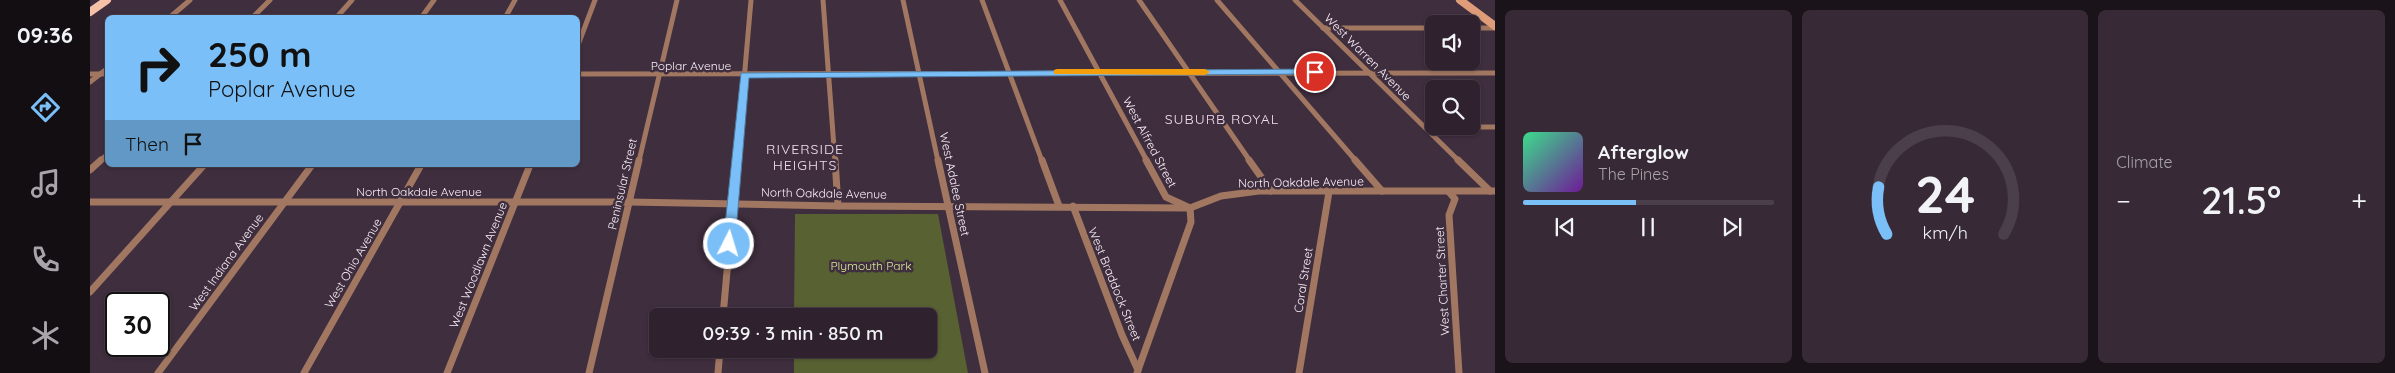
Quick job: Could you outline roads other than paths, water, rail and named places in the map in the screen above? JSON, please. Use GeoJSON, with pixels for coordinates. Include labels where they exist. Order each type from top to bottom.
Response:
{"type":"FeatureCollection","features":[{"type":"Feature","properties":{"kind":"main road"},"geometry":{"type":"LineString","coordinates":[[90,12],[107,0]]}},
{"type":"Feature","properties":{"kind":"main road"},"geometry":{"type":"LineString","coordinates":[[1460,0],[1495,27]]}},
{"type":"Feature","properties":{"kind":"street"},"geometry":{"type":"LineString","coordinates":[[172,15],[190,0]]}},
{"type":"Feature","properties":{"kind":"street"},"geometry":{"type":"LineString","coordinates":[[255,15],[270,0]]}},
{"type":"Feature","properties":{"kind":"street"},"geometry":{"type":"LineString","coordinates":[[339,15],[352,0]]}},
{"type":"Feature","properties":{"kind":"street"},"geometry":{"type":"LineString","coordinates":[[422,15],[434,0]]}},
{"type":"Feature","properties":{"kind":"street"},"geometry":{"type":"LineString","coordinates":[[507,15],[515,0]]}},
{"type":"Feature","properties":{"kind":"street"},"geometry":{"type":"LineString","coordinates":[[580,40],[595,0]]}},
{"type":"Feature","properties":{"kind":"street","name":"Peninsular Street"},"geometry":{"type":"LineString","coordinates":[[589,373],[677,0]]}},
{"type":"Feature","properties":{"kind":"street"},"geometry":{"type":"LineString","coordinates":[[724,308],[751,0]]}},
{"type":"Feature","properties":{"kind":"street"},"geometry":{"type":"LineString","coordinates":[[823,0],[838,206]]}},
{"type":"Feature","properties":{"kind":"street","name":"West Adalee Street"},"geometry":{"type":"LineString","coordinates":[[903,0],[985,373]]}},
{"type":"Feature","properties":{"kind":"street"},"geometry":{"type":"LineString","coordinates":[[982,0],[1059,206]]}},
{"type":"Feature","properties":{"kind":"street","name":"West Alfred Street"},"geometry":{"type":"LineString","coordinates":[[1060,0],[1166,197],[1190,208]]}},
{"type":"Feature","properties":{"kind":"street"},"geometry":{"type":"LineString","coordinates":[[1139,0],[1271,191]]}},
{"type":"Feature","properties":{"kind":"street"},"geometry":{"type":"LineString","coordinates":[[1217,0],[1382,191]]}},
{"type":"Feature","properties":{"kind":"street","name":"West Warren Avenue"},"geometry":{"type":"LineString","coordinates":[[1295,0],[1425,127]]}},
{"type":"Feature","properties":{"kind":"street"},"geometry":{"type":"LineString","coordinates":[[1480,28],[1495,27]]}},
{"type":"Feature","properties":{"kind":"street"},"geometry":{"type":"LineString","coordinates":[[1324,28],[1425,28]]}},
{"type":"Feature","properties":{"kind":"street"},"geometry":{"type":"LineString","coordinates":[[90,82],[105,70]]}},
{"type":"Feature","properties":{"kind":"street","name":"Poplar Avenue"},"geometry":{"type":"LineString","coordinates":[[580,74],[744,75],[1009,72],[1495,73]]}},
{"type":"Feature","properties":{"kind":"street"},"geometry":{"type":"LineString","coordinates":[[90,74],[105,74]]}},
{"type":"Feature","properties":{"kind":"street"},"geometry":{"type":"LineString","coordinates":[[1480,127],[1495,127]]}},
{"type":"Feature","properties":{"kind":"street","name":"West Warren Avenue"},"geometry":{"type":"LineString","coordinates":[[1433,135],[1492,191]]}},
{"type":"Feature","properties":{"kind":"street"},"geometry":{"type":"LineString","coordinates":[[90,170],[105,157]]}},
{"type":"Feature","properties":{"kind":"street"},"geometry":{"type":"LineString","coordinates":[[90,292],[202,167]]}},
{"type":"Feature","properties":{"kind":"street","name":"West Indiana Avenue"},"geometry":{"type":"LineString","coordinates":[[158,373],[311,167]]}},
{"type":"Feature","properties":{"kind":"street","name":"West Ohio Avenue"},"geometry":{"type":"LineString","coordinates":[[304,373],[420,167]]}},
{"type":"Feature","properties":{"kind":"street","name":"West Woodlawn Avenue"},"geometry":{"type":"LineString","coordinates":[[447,373],[529,167]]}},
{"type":"Feature","properties":{"kind":"street","name":"North Oakdale Avenue"},"geometry":{"type":"LineString","coordinates":[[90,202],[629,202],[838,206],[1190,208],[1199,202],[1221,196],[1271,191],[1492,191]]}},
{"type":"Feature","properties":{"kind":"street","name":"Coral Street"},"geometry":{"type":"LineString","coordinates":[[1299,373],[1329,192]]}},
{"type":"Feature","properties":{"kind":"street","name":"West Charter Street"},"geometry":{"type":"LineString","coordinates":[[1449,192],[1455,199],[1449,215],[1458,373]]}},
{"type":"Feature","properties":{"kind":"street","name":"West Braddock Street"},"geometry":{"type":"LineString","coordinates":[[1073,206],[1138,372]]}},
{"type":"Feature","properties":{"kind":"street"},"geometry":{"type":"LineString","coordinates":[[1138,372],[1191,222],[1190,208]]}},
{"type":"Feature","properties":{"kind":"street"},"geometry":{"type":"LineString","coordinates":[[718,373],[719,358]]}},
{"type":"Feature","properties":{"kind":"district","name":"SUBURB ROYAL"},"geometry":{"type":"Point","coordinates":[1222,119]}},
{"type":"Feature","properties":{"kind":"district","name":"RIVERSIDE HEIGHTS"},"geometry":{"type":"Point","coordinates":[805,158]}},
{"type":"Feature","properties":{"kind":"park label","name":"Plymouth Park"},"geometry":{"type":"Point","coordinates":[871,265]}}]}
